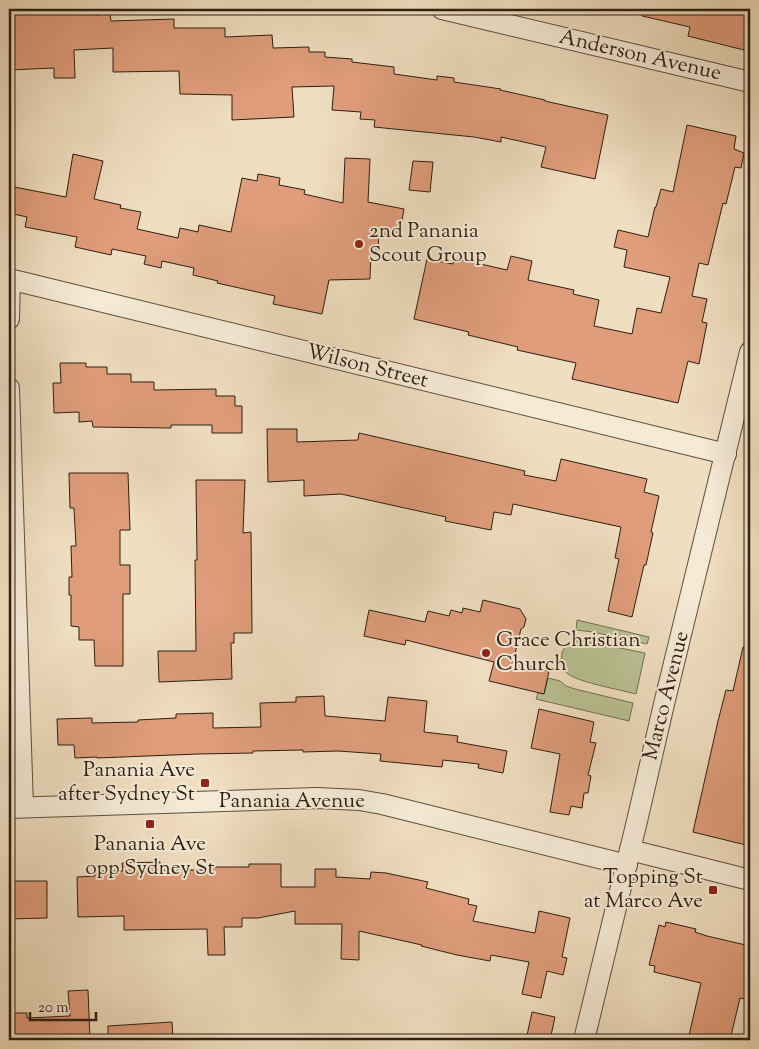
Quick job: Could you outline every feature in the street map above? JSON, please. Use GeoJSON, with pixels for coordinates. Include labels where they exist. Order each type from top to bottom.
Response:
{"type":"FeatureCollection","features":[{"type":"Feature","properties":{"kind":"street","name":"Anderson Avenue"},"geometry":{"type":"LineString","coordinates":[[442,9],[750,82]]}},
{"type":"Feature","properties":{"kind":"street"},"geometry":{"type":"LineString","coordinates":[[9,280],[9,319]]}},
{"type":"Feature","properties":{"kind":"street","name":"Wilson Street"},"geometry":{"type":"LineString","coordinates":[[9,280],[726,454]]}},
{"type":"Feature","properties":{"kind":"street","name":"Marco Avenue"},"geometry":{"type":"LineString","coordinates":[[584,1040],[750,352]]}},
{"type":"Feature","properties":{"kind":"street"},"geometry":{"type":"LineString","coordinates":[[9,388],[16,807]]}},
{"type":"Feature","properties":{"kind":"street","name":"Panania Avenue"},"geometry":{"type":"LineString","coordinates":[[16,807],[317,798],[359,800],[628,857],[750,880]]}},
{"type":"Feature","properties":{"kind":"green space"},"geometry":{"type":"Polygon","coordinates":[[[577,620],[649,637],[647,644],[576,630],[577,620]]]}},
{"type":"Feature","properties":{"kind":"green space"},"geometry":{"type":"Polygon","coordinates":[[[580,640],[645,653],[636,694],[600,686],[573,677],[566,672],[562,662],[563,650],[569,644],[580,640]]]}},
{"type":"Feature","properties":{"kind":"green space"},"geometry":{"type":"Polygon","coordinates":[[[548,678],[560,681],[566,686],[575,689],[633,703],[629,721],[536,699],[538,693],[544,694],[548,678]]]}},
{"type":"Feature","properties":{"kind":"building"},"geometry":{"type":"Polygon","coordinates":[[[9,9],[94,9],[95,15],[110,14],[111,21],[174,19],[174,28],[225,28],[225,37],[272,35],[273,48],[309,47],[309,52],[325,52],[325,57],[352,59],[352,62],[394,67],[394,74],[437,80],[437,76],[454,78],[454,82],[501,89],[608,115],[595,179],[541,167],[546,147],[501,137],[501,142],[474,137],[374,127],[375,120],[360,119],[361,112],[332,110],[334,86],[292,87],[294,117],[232,120],[232,95],[180,94],[179,71],[113,72],[113,48],[74,50],[75,78],[54,78],[54,68],[9,70],[9,9]]]}},
{"type":"Feature","properties":{"kind":"building"},"geometry":{"type":"Polygon","coordinates":[[[643,9],[731,9],[750,13],[750,33],[748,32],[744,50],[688,36],[690,27],[642,16],[643,9]]]}},
{"type":"Feature","properties":{"kind":"building"},"geometry":{"type":"Polygon","coordinates":[[[687,125],[736,136],[734,149],[744,153],[741,168],[735,167],[726,204],[723,203],[708,265],[699,263],[692,296],[707,299],[702,322],[707,323],[699,364],[688,361],[678,403],[572,379],[576,363],[517,350],[518,347],[468,335],[469,332],[414,319],[427,259],[453,264],[454,258],[507,270],[511,256],[532,261],[528,280],[574,290],[573,294],[599,300],[594,326],[632,334],[637,308],[661,313],[670,277],[624,267],[627,250],[614,247],[618,230],[648,237],[661,189],[673,192],[687,125]]]}},
{"type":"Feature","properties":{"kind":"building"},"geometry":{"type":"Polygon","coordinates":[[[73,154],[103,161],[94,199],[121,205],[120,208],[141,212],[137,229],[178,238],[180,228],[198,232],[199,225],[231,232],[242,178],[257,181],[258,174],[280,178],[279,185],[305,190],[304,194],[343,203],[345,158],[370,159],[368,202],[404,209],[399,237],[378,233],[379,251],[371,251],[370,279],[329,280],[322,314],[273,304],[275,296],[217,283],[218,281],[193,275],[194,268],[162,261],[161,268],[144,264],[146,256],[112,249],[111,255],[75,247],[77,237],[25,227],[27,217],[9,213],[9,186],[66,197],[73,154]]]}},
{"type":"Feature","properties":{"kind":"building"},"geometry":{"type":"Polygon","coordinates":[[[413,161],[433,162],[430,192],[409,190],[413,161]]]}},
{"type":"Feature","properties":{"kind":"building"},"geometry":{"type":"Polygon","coordinates":[[[60,363],[86,363],[86,367],[107,367],[107,374],[131,374],[131,382],[154,382],[154,390],[216,389],[216,396],[235,396],[235,406],[242,406],[242,433],[212,433],[212,425],[171,425],[171,428],[93,427],[92,421],[79,422],[79,412],[54,413],[53,383],[61,383],[60,363]]]}},
{"type":"Feature","properties":{"kind":"building"},"geometry":{"type":"Polygon","coordinates":[[[267,429],[297,429],[297,442],[358,440],[359,433],[525,471],[524,475],[556,481],[561,459],[647,479],[644,492],[659,496],[646,565],[644,565],[632,617],[608,611],[619,559],[615,558],[621,527],[513,504],[511,515],[494,512],[491,530],[445,521],[446,517],[341,494],[304,496],[304,480],[268,482],[267,429]]]}},
{"type":"Feature","properties":{"kind":"building"},"geometry":{"type":"Polygon","coordinates":[[[69,473],[128,473],[130,530],[120,530],[120,565],[130,565],[130,594],[123,594],[123,666],[95,666],[94,640],[79,640],[79,627],[71,626],[69,577],[72,577],[71,546],[76,546],[74,508],[70,508],[69,473]]]}},
{"type":"Feature","properties":{"kind":"building"},"geometry":{"type":"Polygon","coordinates":[[[196,480],[245,480],[243,533],[251,532],[252,633],[234,633],[234,643],[231,643],[232,679],[159,682],[158,651],[196,651],[196,480]]]}},
{"type":"Feature","properties":{"kind":"building","name":"Grace Christian Church"},"geometry":{"type":"Polygon","coordinates":[[[483,600],[520,609],[526,619],[524,627],[521,629],[513,662],[549,671],[544,694],[489,681],[494,662],[406,640],[405,645],[364,636],[369,610],[425,622],[428,611],[449,616],[451,610],[462,613],[463,608],[480,612],[483,600]]]}},
{"type":"Feature","properties":{"kind":"building"},"geometry":{"type":"Polygon","coordinates":[[[743,647],[750,648],[750,846],[693,832],[726,690],[733,691],[743,647]]]}},
{"type":"Feature","properties":{"kind":"building"},"geometry":{"type":"Polygon","coordinates":[[[324,696],[325,716],[385,721],[388,697],[427,701],[424,732],[458,736],[457,742],[507,751],[503,773],[478,768],[479,764],[443,760],[442,767],[380,761],[381,754],[338,751],[253,751],[253,753],[75,758],[74,745],[58,745],[57,719],[92,718],[92,723],[138,722],[138,720],[176,718],[176,714],[213,713],[213,728],[261,727],[260,703],[296,702],[296,697],[324,696]]]}},
{"type":"Feature","properties":{"kind":"building"},"geometry":{"type":"Polygon","coordinates":[[[539,709],[594,722],[590,742],[596,743],[588,775],[591,776],[588,793],[584,793],[582,808],[571,806],[569,815],[550,812],[560,754],[531,748],[539,709]]]}},
{"type":"Feature","properties":{"kind":"building"},"geometry":{"type":"Polygon","coordinates":[[[160,862],[160,870],[208,870],[208,867],[249,867],[249,864],[281,864],[281,887],[315,887],[315,869],[336,869],[336,877],[370,879],[371,872],[386,873],[428,882],[426,888],[469,899],[468,904],[477,906],[473,921],[535,933],[539,911],[570,918],[562,957],[567,958],[563,975],[547,971],[541,998],[522,994],[529,962],[491,955],[490,961],[457,955],[359,931],[359,960],[341,959],[342,924],[295,924],[295,911],[258,918],[242,918],[242,927],[224,927],[225,955],[208,955],[207,929],[124,930],[124,916],[78,917],[77,877],[95,876],[95,871],[123,871],[122,863],[160,862]]]}},
{"type":"Feature","properties":{"kind":"building"},"geometry":{"type":"Polygon","coordinates":[[[9,881],[47,881],[47,918],[9,919],[9,881]]]}},
{"type":"Feature","properties":{"kind":"building"},"geometry":{"type":"Polygon","coordinates":[[[666,922],[696,929],[695,932],[707,936],[750,946],[750,1000],[740,998],[730,1040],[688,1040],[701,983],[654,972],[655,966],[649,965],[659,925],[665,927],[666,922]]]}},
{"type":"Feature","properties":{"kind":"building"},"geometry":{"type":"Polygon","coordinates":[[[88,990],[90,1040],[9,1039],[9,1013],[27,1013],[27,1018],[70,1016],[68,991],[88,990]]]}},
{"type":"Feature","properties":{"kind":"building"},"geometry":{"type":"Polygon","coordinates":[[[532,1012],[555,1017],[550,1040],[526,1040],[532,1012]]]}},
{"type":"Feature","properties":{"kind":"building"},"geometry":{"type":"Polygon","coordinates":[[[172,1022],[173,1040],[108,1040],[108,1026],[172,1022]]]}},
{"type":"Feature","properties":{"kind":"place","name":"2nd Panania Scout Group"},"geometry":{"type":"Point","coordinates":[359,244]}},
{"type":"Feature","properties":{"kind":"place","name":"Grace Christian Church"},"geometry":{"type":"Point","coordinates":[486,653]}},
{"type":"Feature","properties":{"kind":"place","name":"Panania Ave after Sydney St"},"geometry":{"type":"Point","coordinates":[205,783]}},
{"type":"Feature","properties":{"kind":"place","name":"Panania Ave opp Sydney St"},"geometry":{"type":"Point","coordinates":[150,824]}},
{"type":"Feature","properties":{"kind":"place","name":"Topping St at Marco Ave"},"geometry":{"type":"Point","coordinates":[713,890]}}]}
